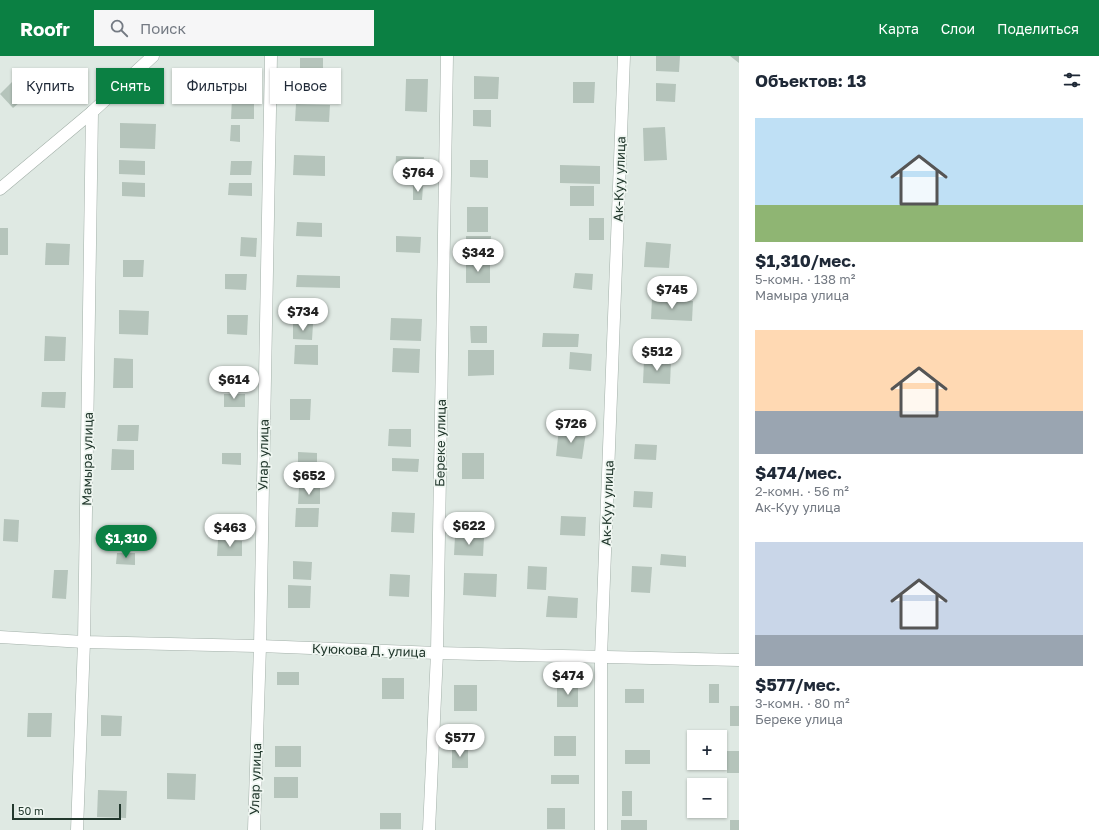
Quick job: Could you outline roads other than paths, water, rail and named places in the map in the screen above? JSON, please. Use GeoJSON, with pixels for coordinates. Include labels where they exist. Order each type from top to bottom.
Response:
{"type":"FeatureCollection","features":[{"type":"Feature","properties":{"kind":"street"},"geometry":{"type":"LineString","coordinates":[[0,189],[92,112],[153,56]]}},
{"type":"Feature","properties":{"kind":"street","name":"Улар улица"},"geometry":{"type":"LineString","coordinates":[[254,830],[260,646],[271,56]]}},
{"type":"Feature","properties":{"kind":"street","name":"Береке улица"},"geometry":{"type":"LineString","coordinates":[[429,830],[437,653],[447,56]]}},
{"type":"Feature","properties":{"kind":"street","name":"Ак-Куу улица"},"geometry":{"type":"LineString","coordinates":[[601,830],[601,656],[624,56]]}},
{"type":"Feature","properties":{"kind":"street","name":"Мамыра улица"},"geometry":{"type":"LineString","coordinates":[[77,830],[84,642],[92,112]]}},
{"type":"Feature","properties":{"kind":"street","name":"Куюкова Д. улица"},"geometry":{"type":"LineString","coordinates":[[0,637],[84,642],[260,646],[437,653],[739,660]]}}]}
